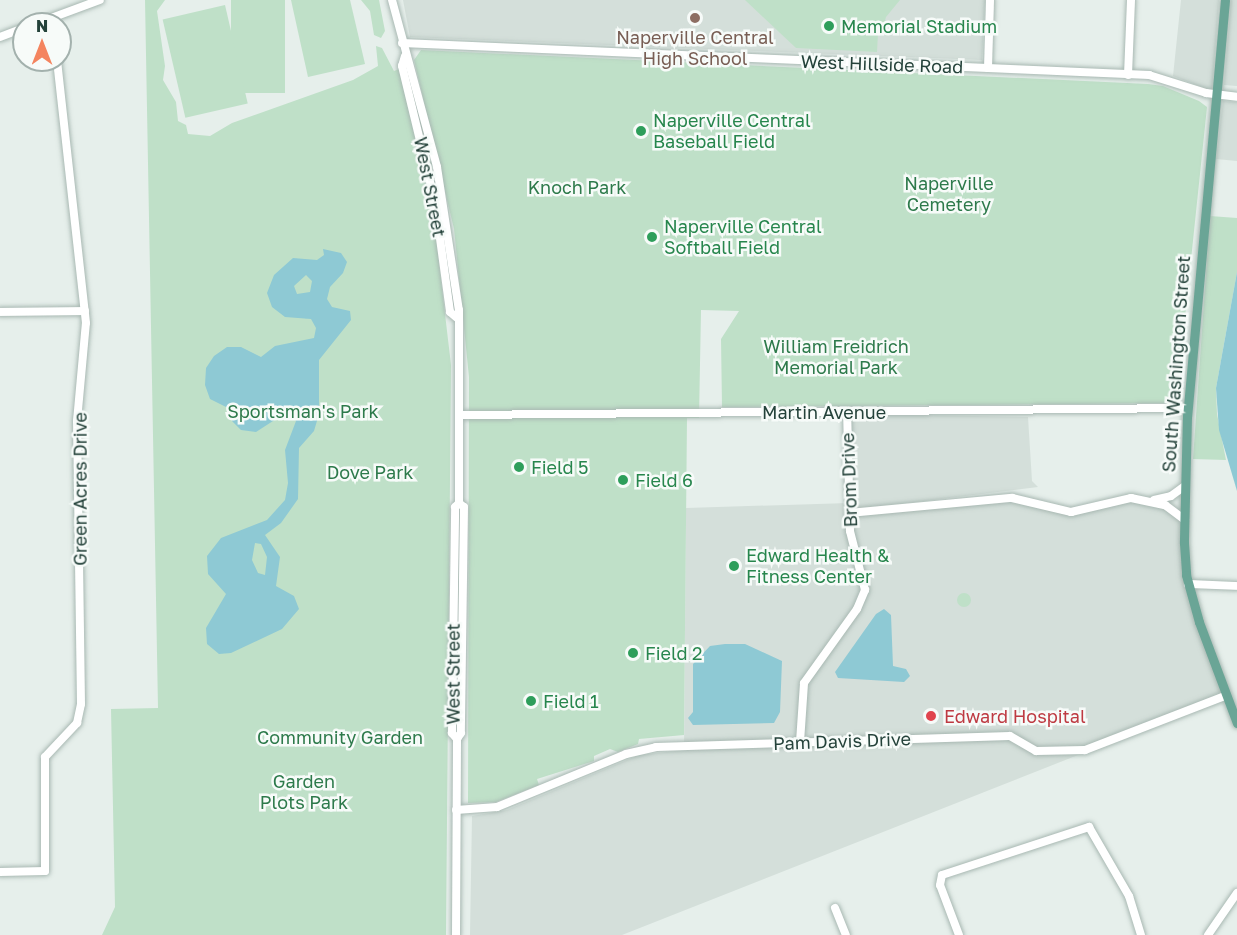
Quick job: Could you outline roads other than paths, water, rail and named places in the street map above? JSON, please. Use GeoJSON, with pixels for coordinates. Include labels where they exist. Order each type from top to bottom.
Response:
{"type":"FeatureCollection","features":[{"type":"Feature","properties":{"kind":"main road","name":"South Washington Street"},"geometry":{"type":"LineString","coordinates":[[1225,0],[1188,408],[1185,520],[1188,584],[1225,696],[1237,723]]}},
{"type":"Feature","properties":{"kind":"street"},"geometry":{"type":"LineString","coordinates":[[72,13],[100,0]]}},
{"type":"Feature","properties":{"kind":"street","name":"West Street"},"geometry":{"type":"LineString","coordinates":[[392,0],[405,56],[402,66],[433,193],[450,312],[456,317],[461,415],[459,503],[464,507],[461,733],[457,739],[456,935]]}},
{"type":"Feature","properties":{"kind":"street"},"geometry":{"type":"LineString","coordinates":[[988,68],[990,0]]}},
{"type":"Feature","properties":{"kind":"street"},"geometry":{"type":"LineString","coordinates":[[1128,75],[1131,0]]}},
{"type":"Feature","properties":{"kind":"street","name":"West Hillside Road"},"geometry":{"type":"LineString","coordinates":[[402,43],[1128,75],[1167,78],[1216,94],[1237,97]]}},
{"type":"Feature","properties":{"kind":"street","name":"Green Acres Drive"},"geometry":{"type":"LineString","coordinates":[[0,872],[45,871],[45,757],[77,723],[81,704],[77,421],[84,366],[85,311],[58,72]]}},
{"type":"Feature","properties":{"kind":"street"},"geometry":{"type":"LineString","coordinates":[[0,312],[85,311]]}},
{"type":"Feature","properties":{"kind":"street","name":"Martin Avenue"},"geometry":{"type":"LineString","coordinates":[[461,415],[1188,408]]}},
{"type":"Feature","properties":{"kind":"street","name":"Brom Drive"},"geometry":{"type":"LineString","coordinates":[[800,742],[804,683],[856,609],[865,590],[849,513],[847,412]]}},
{"type":"Feature","properties":{"kind":"street"},"geometry":{"type":"LineString","coordinates":[[849,513],[1005,498],[1020,498],[1071,512],[1123,499],[1153,500],[1171,496],[1185,486]]}},
{"type":"Feature","properties":{"kind":"street"},"geometry":{"type":"LineString","coordinates":[[1153,500],[1173,508],[1185,520]]}},
{"type":"Feature","properties":{"kind":"street"},"geometry":{"type":"LineString","coordinates":[[1188,584],[1237,586]]}},
{"type":"Feature","properties":{"kind":"street","name":"Pam Davis Drive"},"geometry":{"type":"LineString","coordinates":[[456,810],[497,807],[626,754],[656,747],[1010,736],[1036,751],[1085,750],[1225,696]]}},
{"type":"Feature","properties":{"kind":"street"},"geometry":{"type":"LineString","coordinates":[[960,935],[940,878],[1002,852],[1043,844],[1089,827],[1129,896],[1141,935]]}},
{"type":"Feature","properties":{"kind":"street"},"geometry":{"type":"LineString","coordinates":[[1209,935],[1237,893]]}},
{"type":"Feature","properties":{"kind":"street"},"geometry":{"type":"LineString","coordinates":[[835,908],[846,935]]}},
{"type":"Feature","properties":{"kind":"water"},"geometry":{"type":"Polygon","coordinates":[[[323,249],[341,253],[347,262],[343,273],[330,287],[327,299],[332,307],[350,311],[351,320],[319,360],[319,414],[314,431],[299,448],[298,499],[281,523],[265,535],[280,557],[276,586],[294,596],[299,609],[282,629],[231,653],[219,654],[207,644],[206,628],[226,594],[208,574],[207,556],[221,538],[267,520],[285,500],[288,483],[285,450],[296,421],[290,410],[256,432],[241,430],[232,421],[230,409],[210,399],[205,385],[206,368],[214,356],[227,347],[241,347],[261,357],[275,346],[314,338],[316,328],[311,319],[285,317],[272,307],[267,293],[274,275],[293,258],[317,260],[324,255],[323,249]],[[306,275],[294,286],[297,294],[310,292],[312,281],[306,275]],[[255,543],[252,560],[258,573],[265,575],[267,557],[261,544],[255,543]]]}},
{"type":"Feature","properties":{"kind":"water"},"geometry":{"type":"Polygon","coordinates":[[[1237,272],[1237,491],[1219,430],[1216,388],[1237,272]]]}},
{"type":"Feature","properties":{"kind":"water"},"geometry":{"type":"Polygon","coordinates":[[[884,609],[891,615],[893,666],[906,669],[910,676],[904,682],[838,678],[835,672],[876,614],[884,609]]]}},
{"type":"Feature","properties":{"kind":"water"},"geometry":{"type":"Polygon","coordinates":[[[745,644],[782,661],[780,712],[774,723],[693,725],[688,718],[693,712],[693,664],[710,646],[745,644]]]}},
{"type":"Feature","properties":{"kind":"place","name":"Naperville Central High School"},"geometry":{"type":"Point","coordinates":[695,18]}},
{"type":"Feature","properties":{"kind":"place","name":"Memorial Stadium"},"geometry":{"type":"Point","coordinates":[829,26]}},
{"type":"Feature","properties":{"kind":"place","name":"Naperville Central Baseball Field"},"geometry":{"type":"Point","coordinates":[641,131]}},
{"type":"Feature","properties":{"kind":"place","name":"Naperville Central Softball Field"},"geometry":{"type":"Point","coordinates":[652,237]}},
{"type":"Feature","properties":{"kind":"place","name":"Field 5"},"geometry":{"type":"Point","coordinates":[519,467]}},
{"type":"Feature","properties":{"kind":"place","name":"Field 6"},"geometry":{"type":"Point","coordinates":[623,480]}},
{"type":"Feature","properties":{"kind":"place","name":"Edward Health & Fitness Center"},"geometry":{"type":"Point","coordinates":[734,566]}},
{"type":"Feature","properties":{"kind":"place","name":"Field 2"},"geometry":{"type":"Point","coordinates":[633,653]}},
{"type":"Feature","properties":{"kind":"place","name":"Field 1"},"geometry":{"type":"Point","coordinates":[531,701]}},
{"type":"Feature","properties":{"kind":"place","name":"Edward Hospital"},"geometry":{"type":"Point","coordinates":[931,716]}},
{"type":"Feature","properties":{"kind":"park label","name":"Knoch Park"},"geometry":{"type":"Point","coordinates":[577,187]}},
{"type":"Feature","properties":{"kind":"park label","name":"Naperville Cemetery"},"geometry":{"type":"Point","coordinates":[949,194]}},
{"type":"Feature","properties":{"kind":"park label","name":"William Freidrich Memorial Park"},"geometry":{"type":"Point","coordinates":[836,357]}},
{"type":"Feature","properties":{"kind":"park label","name":"Sportsman's Park"},"geometry":{"type":"Point","coordinates":[303,411]}},
{"type":"Feature","properties":{"kind":"park label","name":"Dove Park"},"geometry":{"type":"Point","coordinates":[370,472]}},
{"type":"Feature","properties":{"kind":"park label","name":"Community Garden"},"geometry":{"type":"Point","coordinates":[340,737]}},
{"type":"Feature","properties":{"kind":"park label","name":"Garden Plots Park"},"geometry":{"type":"Point","coordinates":[304,792]}}]}
